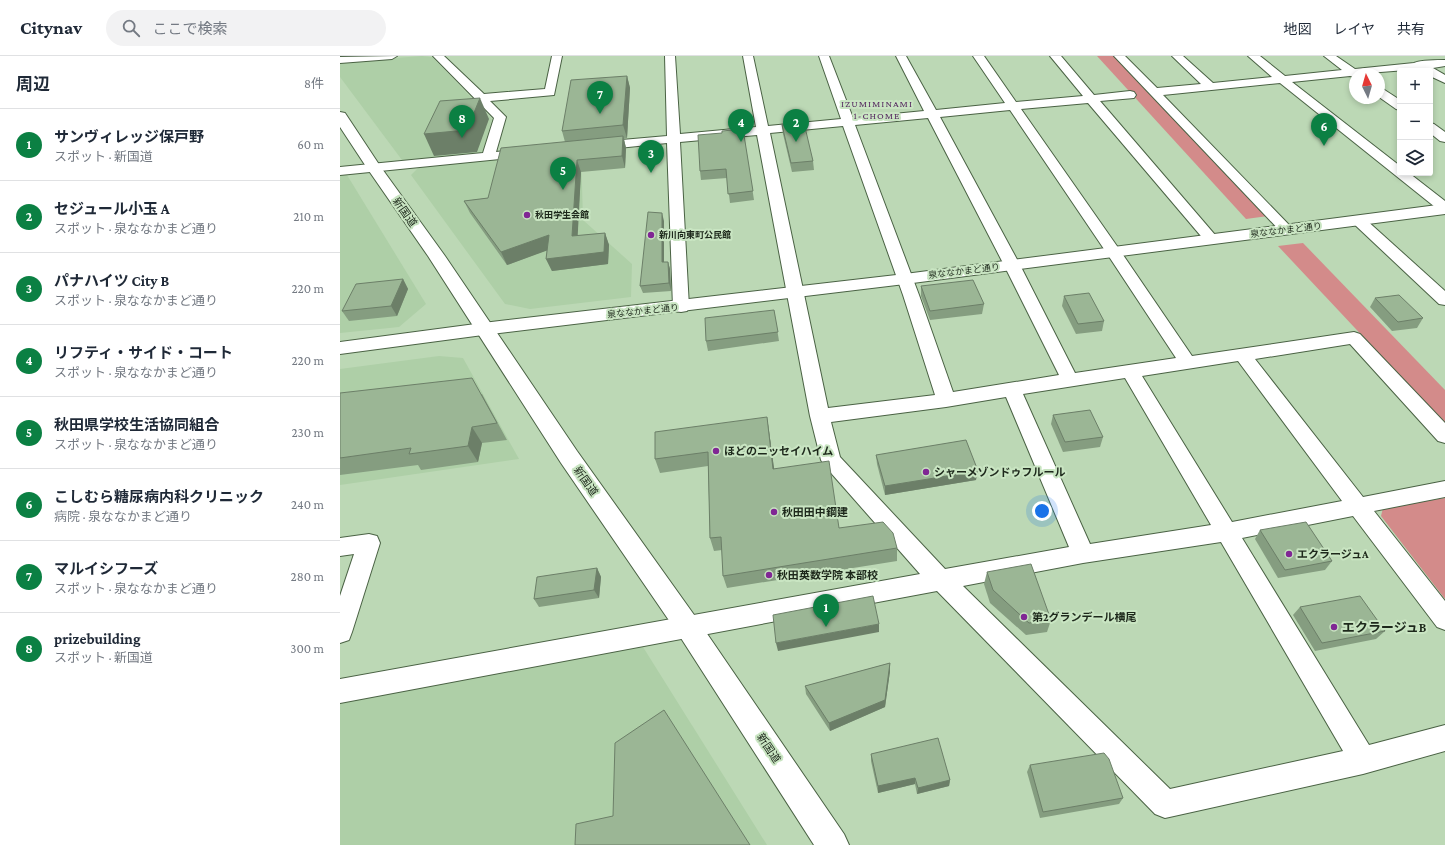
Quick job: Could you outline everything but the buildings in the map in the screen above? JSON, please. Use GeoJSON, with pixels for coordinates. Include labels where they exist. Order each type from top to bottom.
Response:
{"type":"FeatureCollection","features":[{"type":"Feature","properties":{"kind":"street"},"geometry":{"type":"LineString","coordinates":[[340,60],[392,56]]}},
{"type":"Feature","properties":{"kind":"street"},"geometry":{"type":"LineString","coordinates":[[438,56],[500,117],[488,157]]}},
{"type":"Feature","properties":{"kind":"street"},"geometry":{"type":"LineString","coordinates":[[480,98],[550,92],[557,56]]}},
{"type":"Feature","properties":{"kind":"street"},"geometry":{"type":"LineString","coordinates":[[670,56],[675,139],[681,307]]}},
{"type":"Feature","properties":{"kind":"street"},"geometry":{"type":"LineString","coordinates":[[748,56],[820,416],[832,460],[930,569],[1165,804],[1363,760],[1445,738]]}},
{"type":"Feature","properties":{"kind":"street"},"geometry":{"type":"LineString","coordinates":[[824,56],[905,279],[946,400]]}},
{"type":"Feature","properties":{"kind":"street"},"geometry":{"type":"LineString","coordinates":[[901,56],[1012,265],[1070,380]]}},
{"type":"Feature","properties":{"kind":"street"},"geometry":{"type":"LineString","coordinates":[[978,56],[1114,252],[1188,363]]}},
{"type":"Feature","properties":{"kind":"street"},"geometry":{"type":"LineString","coordinates":[[1055,56],[1211,239]]}},
{"type":"Feature","properties":{"kind":"street"},"geometry":{"type":"LineString","coordinates":[[1118,56],[1287,230]]}},
{"type":"Feature","properties":{"kind":"street"},"geometry":{"type":"LineString","coordinates":[[1176,56],[1211,87]]}},
{"type":"Feature","properties":{"kind":"street"},"geometry":{"type":"LineString","coordinates":[[1253,56],[1397,171]]}},
{"type":"Feature","properties":{"kind":"street"},"geometry":{"type":"LineString","coordinates":[[1329,56],[1349,70]]}},
{"type":"Feature","properties":{"kind":"street"},"geometry":{"type":"LineString","coordinates":[[1408,56],[1445,80]]}},
{"type":"Feature","properties":{"kind":"street"},"geometry":{"type":"LineString","coordinates":[[1385,70],[1445,63]]}},
{"type":"Feature","properties":{"kind":"street"},"geometry":{"type":"LineString","coordinates":[[1154,92],[1349,74]]}},
{"type":"Feature","properties":{"kind":"street"},"geometry":{"type":"LineString","coordinates":[[589,147],[1130,95]]}},
{"type":"Feature","properties":{"kind":"street"},"geometry":{"type":"LineString","coordinates":[[1385,95],[1397,104]]}},
{"type":"Feature","properties":{"kind":"street","name":"新国道"},"geometry":{"type":"LineString","coordinates":[[340,116],[374,168],[436,256],[574,464],[688,627],[833,845]]}},
{"type":"Feature","properties":{"kind":"street"},"geometry":{"type":"LineString","coordinates":[[1433,129],[1445,138]]}},
{"type":"Feature","properties":{"kind":"street"},"geometry":{"type":"LineString","coordinates":[[340,171],[535,153]]}},
{"type":"Feature","properties":{"kind":"street"},"geometry":{"type":"LineString","coordinates":[[1404,176],[1445,209]]}},
{"type":"Feature","properties":{"kind":"street","name":"泉ななかまど通り"},"geometry":{"type":"LineString","coordinates":[[340,348],[483,329],[796,293],[1445,209]]}},
{"type":"Feature","properties":{"kind":"street"},"geometry":{"type":"LineString","coordinates":[[1358,221],[1445,300]]}},
{"type":"Feature","properties":{"kind":"street"},"geometry":{"type":"LineString","coordinates":[[820,416],[946,400],[1354,338],[1445,436]]}},
{"type":"Feature","properties":{"kind":"street"},"geometry":{"type":"LineString","coordinates":[[1243,355],[1445,619]]}},
{"type":"Feature","properties":{"kind":"street"},"geometry":{"type":"LineString","coordinates":[[1130,371],[1363,760]]}},
{"type":"Feature","properties":{"kind":"street"},"geometry":{"type":"LineString","coordinates":[[1012,390],[1083,554]]}},
{"type":"Feature","properties":{"kind":"street"},"geometry":{"type":"LineString","coordinates":[[340,691],[1083,554],[1227,532],[1445,489]]}},
{"type":"Feature","properties":{"kind":"street"},"geometry":{"type":"LineString","coordinates":[[340,547],[368,543],[340,632]]}},
{"type":"Feature","properties":{"kind":"shaded area"},"geometry":{"type":"Polygon","coordinates":[[[422,56],[432,57],[492,119],[483,151],[475,155],[406,161],[402,160],[340,77],[340,63],[342,62],[422,56]]]}},
{"type":"Feature","properties":{"kind":"shaded area"},"geometry":{"type":"Polygon","coordinates":[[[1097,56],[1114,56],[1268,216],[1246,219],[1097,56]]]}},
{"type":"Feature","properties":{"kind":"shaded area"},"geometry":{"type":"Polygon","coordinates":[[[581,150],[583,220],[632,264],[631,297],[530,309],[505,304],[411,175],[419,167],[581,150]]]}},
{"type":"Feature","properties":{"kind":"shaded area"},"geometry":{"type":"Polygon","coordinates":[[[347,175],[426,304],[399,327],[340,333],[340,176],[347,175]]]}},
{"type":"Feature","properties":{"kind":"shaded area"},"geometry":{"type":"Polygon","coordinates":[[[1303,243],[1445,390],[1445,424],[1278,246],[1303,243]]]}},
{"type":"Feature","properties":{"kind":"shaded area"},"geometry":{"type":"Polygon","coordinates":[[[439,356],[463,358],[519,459],[340,485],[340,369],[439,356]]]}},
{"type":"Feature","properties":{"kind":"shaded area"},"geometry":{"type":"Polygon","coordinates":[[[1445,498],[1445,599],[1381,516],[1383,508],[1445,498]]]}},
{"type":"Feature","properties":{"kind":"shaded area"},"geometry":{"type":"Polygon","coordinates":[[[643,647],[767,845],[340,845],[340,702],[643,647]]]}},
{"type":"Feature","properties":{"kind":"place","name":"マルイシフーズ"},"geometry":{"type":"Point","coordinates":[600,114]}},
{"type":"Feature","properties":{"kind":"place","name":"prizebuilding"},"geometry":{"type":"Point","coordinates":[462,138]}},
{"type":"Feature","properties":{"kind":"place","name":"リフティ・サイド・コート"},"geometry":{"type":"Point","coordinates":[741,142]}},
{"type":"Feature","properties":{"kind":"place","name":"セジュール小玉 A"},"geometry":{"type":"Point","coordinates":[796,142]}},
{"type":"Feature","properties":{"kind":"place","name":"こしむら糖尿病内科クリニック"},"geometry":{"type":"Point","coordinates":[1324,146]}},
{"type":"Feature","properties":{"kind":"place","name":"パナハイツ City B"},"geometry":{"type":"Point","coordinates":[651,173]}},
{"type":"Feature","properties":{"kind":"place","name":"秋田県学校生活協同組合"},"geometry":{"type":"Point","coordinates":[563,190]}},
{"type":"Feature","properties":{"kind":"place","name":"秋田学生会館"},"geometry":{"type":"Point","coordinates":[527,215]}},
{"type":"Feature","properties":{"kind":"place","name":"新川向東町公民館"},"geometry":{"type":"Point","coordinates":[651,235]}},
{"type":"Feature","properties":{"kind":"place","name":"ほどのニッセイハイム"},"geometry":{"type":"Point","coordinates":[716,451]}},
{"type":"Feature","properties":{"kind":"place","name":"シャーメゾンドゥフルール"},"geometry":{"type":"Point","coordinates":[926,472]}},
{"type":"Feature","properties":{"kind":"place","name":"秋田田中鋼建"},"geometry":{"type":"Point","coordinates":[774,512]}},
{"type":"Feature","properties":{"kind":"place","name":"エクラージュA"},"geometry":{"type":"Point","coordinates":[1289,554]}},
{"type":"Feature","properties":{"kind":"place","name":"秋田英数学院 本部校"},"geometry":{"type":"Point","coordinates":[769,575]}},
{"type":"Feature","properties":{"kind":"place","name":"第2グランデール横尾"},"geometry":{"type":"Point","coordinates":[1024,617]}},
{"type":"Feature","properties":{"kind":"place","name":"サンヴィレッジ保戸野"},"geometry":{"type":"Point","coordinates":[826,627]}},
{"type":"Feature","properties":{"kind":"place","name":"エクラージュB"},"geometry":{"type":"Point","coordinates":[1334,627]}},
{"type":"Feature","properties":{"kind":"district","name":"IZUMIMINAMI 1-CHOME"},"geometry":{"type":"Point","coordinates":[877,108]}}]}
